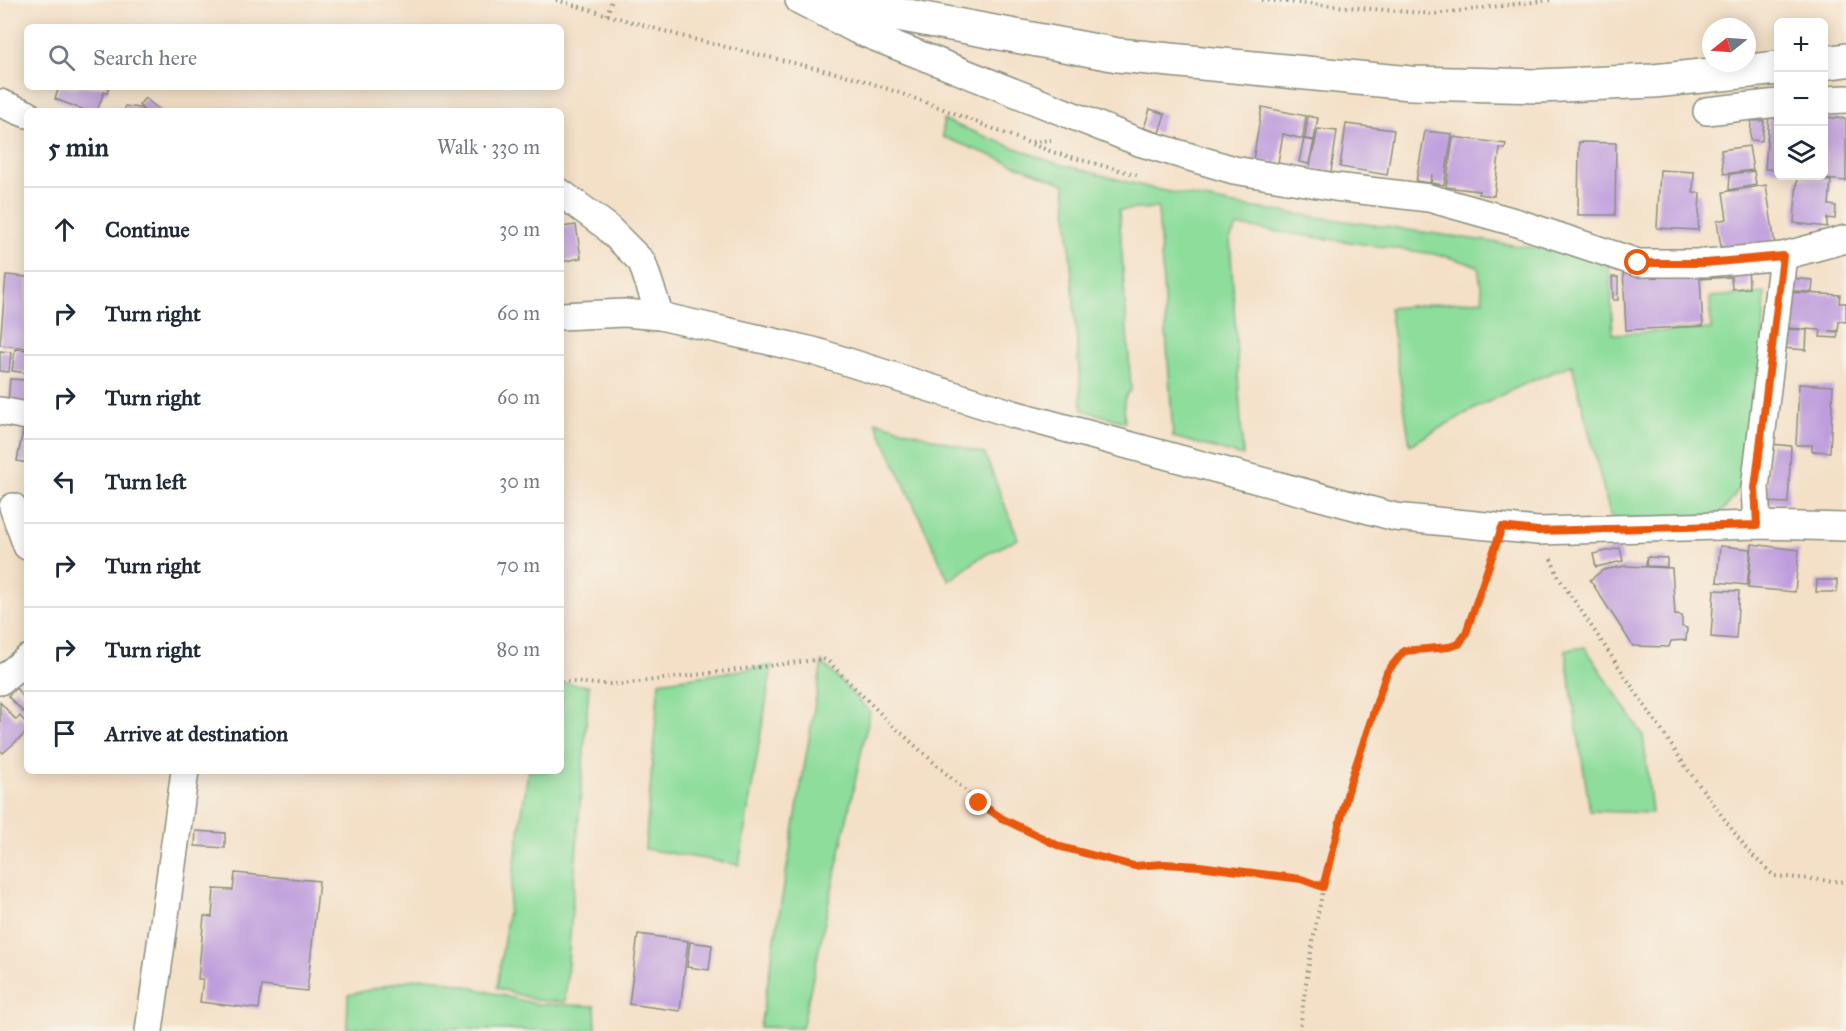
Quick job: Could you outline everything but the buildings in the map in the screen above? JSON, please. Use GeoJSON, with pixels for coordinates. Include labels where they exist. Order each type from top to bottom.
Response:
{"type":"FeatureCollection","features":[{"type":"Feature","properties":{"kind":"street"},"geometry":{"type":"LineString","coordinates":[[799,0],[857,30],[1129,138],[1234,170],[1335,187],[1429,198],[1518,223],[1638,263],[1706,263],[1783,256],[1846,238]]}},
{"type":"Feature","properties":{"kind":"street"},"geometry":{"type":"LineString","coordinates":[[822,0],[1118,55],[1410,83],[1539,86],[1654,81],[1774,69]]}},
{"type":"Feature","properties":{"kind":"street"},"geometry":{"type":"LineString","coordinates":[[1828,62],[1846,60]]}},
{"type":"Feature","properties":{"kind":"street"},"geometry":{"type":"LineString","coordinates":[[1828,100],[1846,99]]}},
{"type":"Feature","properties":{"kind":"street"},"geometry":{"type":"LineString","coordinates":[[0,103],[24,113]]}},
{"type":"Feature","properties":{"kind":"street"},"geometry":{"type":"LineString","coordinates":[[1707,111],[1774,104]]}},
{"type":"Feature","properties":{"kind":"street"},"geometry":{"type":"LineString","coordinates":[[564,195],[606,226],[642,262],[660,316]]}},
{"type":"Feature","properties":{"kind":"street"},"geometry":{"type":"LineString","coordinates":[[1757,525],[1755,488],[1783,256]]}},
{"type":"Feature","properties":{"kind":"street"},"geometry":{"type":"LineString","coordinates":[[564,316],[624,313],[660,316],[813,351],[1013,414],[1395,517],[1538,531],[1757,525],[1846,527]]}},
{"type":"Feature","properties":{"kind":"street"},"geometry":{"type":"LineString","coordinates":[[0,411],[24,415]]}},
{"type":"Feature","properties":{"kind":"street"},"geometry":{"type":"LineString","coordinates":[[13,507],[24,538]]}},
{"type":"Feature","properties":{"kind":"street"},"geometry":{"type":"LineString","coordinates":[[0,681],[24,661]]}},
{"type":"Feature","properties":{"kind":"street"},"geometry":{"type":"LineString","coordinates":[[149,1031],[186,774]]}},
{"type":"Feature","properties":{"kind":"path"},"geometry":{"type":"LineString","coordinates":[[607,15],[612,0]]}},
{"type":"Feature","properties":{"kind":"path"},"geometry":{"type":"LineString","coordinates":[[1262,0],[1434,14],[1550,0]]}},
{"type":"Feature","properties":{"kind":"path"},"geometry":{"type":"LineString","coordinates":[[1300,1031],[1304,993],[1323,887],[1351,780],[1387,672],[1404,651],[1459,644],[1466,633],[1502,527]]}},
{"type":"Feature","properties":{"kind":"path"},"geometry":{"type":"LineString","coordinates":[[1538,531],[1559,578],[1688,770],[1748,851],[1774,876],[1846,882]]}},
{"type":"Feature","properties":{"kind":"path"},"geometry":{"type":"LineString","coordinates":[[564,681],[623,684],[823,659],[828,661],[889,722],[979,803],[1003,819],[1061,847],[1134,866],[1164,864],[1199,866],[1301,879],[1323,887]]}},
{"type":"Feature","properties":{"kind":"green space"},"geometry":{"type":"Polygon","coordinates":[[[943,120],[1052,162],[1151,188],[1234,205],[1570,253],[1609,264],[1613,334],[1711,329],[1710,297],[1765,293],[1761,378],[1743,481],[1727,506],[1721,512],[1714,514],[1687,517],[1611,518],[1572,365],[1509,391],[1410,445],[1389,308],[1483,300],[1478,266],[1441,255],[1238,226],[1230,238],[1243,456],[1173,437],[1158,208],[1119,210],[1131,390],[1124,400],[1125,422],[1082,410],[1065,184],[943,137],[943,120]]]}},
{"type":"Feature","properties":{"kind":"green space"},"geometry":{"type":"Polygon","coordinates":[[[875,421],[985,454],[1018,539],[981,557],[949,581],[875,421]]]}},
{"type":"Feature","properties":{"kind":"green space"},"geometry":{"type":"Polygon","coordinates":[[[1585,647],[1643,735],[1652,813],[1590,811],[1565,650],[1585,647]]]}},
{"type":"Feature","properties":{"kind":"green space"},"geometry":{"type":"Polygon","coordinates":[[[822,662],[870,712],[802,1028],[760,1027],[822,662]]]}},
{"type":"Feature","properties":{"kind":"green space"},"geometry":{"type":"Polygon","coordinates":[[[772,666],[739,865],[645,849],[659,682],[772,666]]]}},
{"type":"Feature","properties":{"kind":"green space"},"geometry":{"type":"Polygon","coordinates":[[[564,683],[589,686],[565,1002],[536,1000],[497,988],[528,774],[564,774],[564,683]]]}},
{"type":"Feature","properties":{"kind":"green space"},"geometry":{"type":"Polygon","coordinates":[[[424,978],[439,979],[536,1004],[595,1006],[596,1031],[347,1028],[348,995],[424,978]]]}},
{"type":"Feature","properties":{"kind":"route"},"geometry":{"type":"LineString","coordinates":[[979,803],[1003,819],[1061,847],[1134,866],[1164,864],[1199,866],[1301,879],[1323,887],[1351,780],[1387,672],[1404,651],[1459,644],[1466,633],[1502,527],[1538,531],[1757,525],[1755,488],[1783,256],[1706,263],[1638,263]]}}]}
